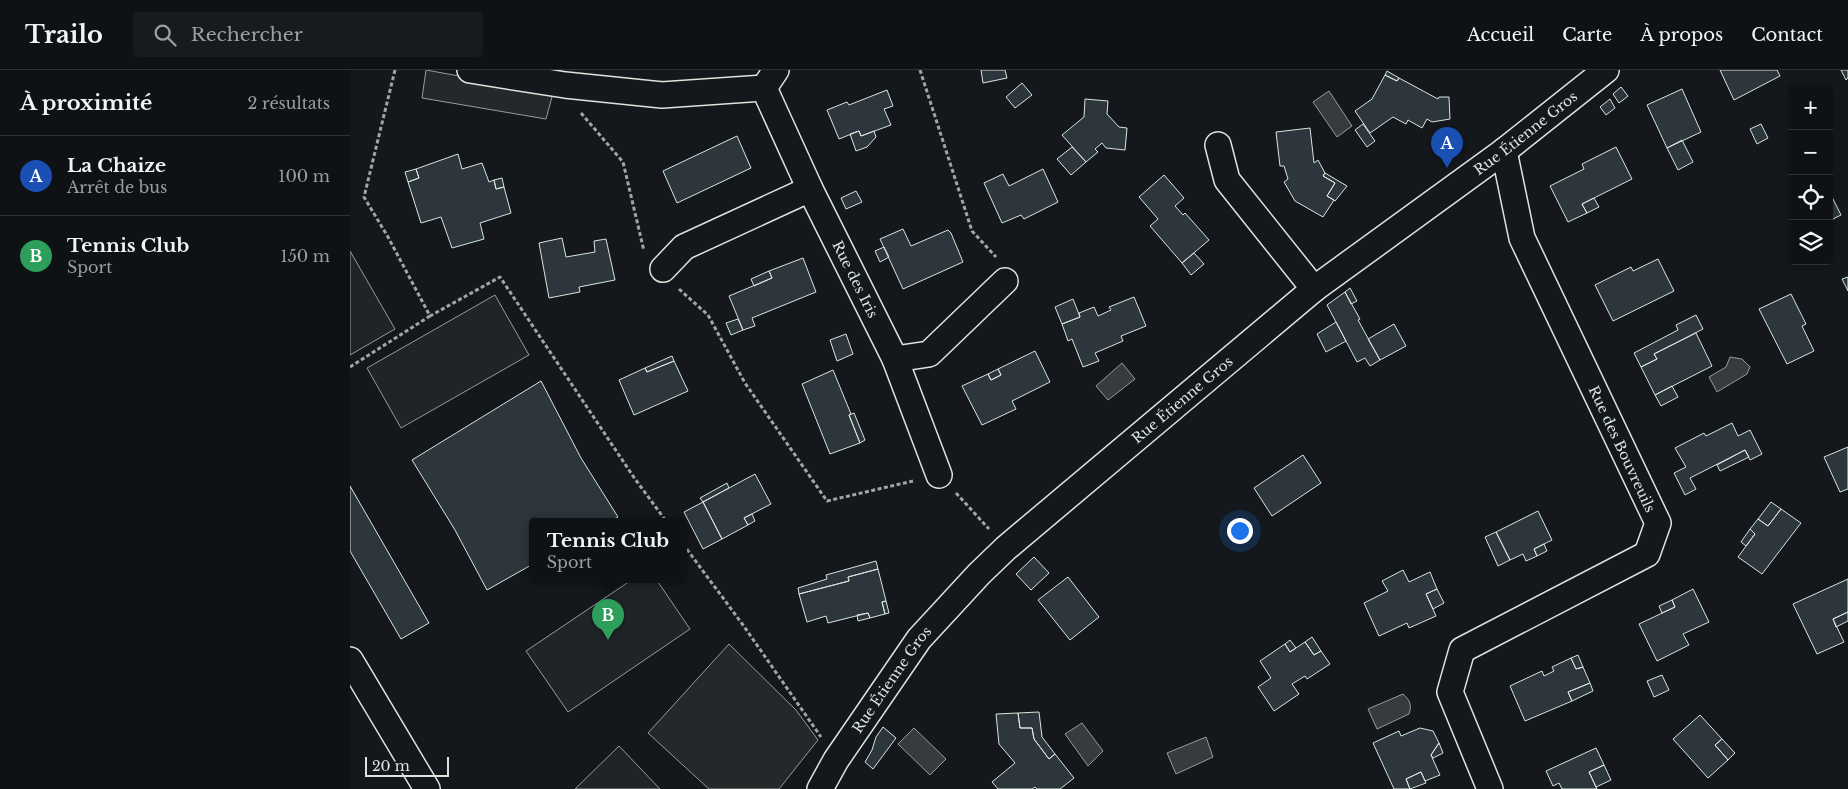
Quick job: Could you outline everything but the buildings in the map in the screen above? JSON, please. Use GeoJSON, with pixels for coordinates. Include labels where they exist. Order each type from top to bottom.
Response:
{"type":"FeatureCollection","features":[{"type":"Feature","properties":{"kind":"street","name":"Rue des Iris"},"geometry":{"type":"LineString","coordinates":[[470,70],[565,84],[662,94],[770,79],[810,189],[895,359],[939,475]]}},
{"type":"Feature","properties":{"kind":"street","name":"Rue Étienne Gros"},"geometry":{"type":"LineString","coordinates":[[820,789],[836,760],[918,640],[979,574],[1006,548],[1314,289],[1504,151],[1606,70]]}},
{"type":"Feature","properties":{"kind":"street"},"geometry":{"type":"LineString","coordinates":[[1218,146],[1226,180],[1314,289]]}},
{"type":"Feature","properties":{"kind":"street","name":"Rue des Bouvreuils"},"geometry":{"type":"LineString","coordinates":[[1490,789],[1450,692],[1462,650],[1647,554],[1658,523],[1522,238],[1504,151]]}},
{"type":"Feature","properties":{"kind":"street"},"geometry":{"type":"LineString","coordinates":[[663,269],[684,247],[810,189]]}},
{"type":"Feature","properties":{"kind":"street"},"geometry":{"type":"LineString","coordinates":[[895,359],[929,354],[1005,281]]}},
{"type":"Feature","properties":{"kind":"street"},"geometry":{"type":"LineString","coordinates":[[350,660],[427,789]]}},
{"type":"Feature","properties":{"kind":"path"},"geometry":{"type":"LineString","coordinates":[[395,70],[364,197],[388,236],[430,316]]}},
{"type":"Feature","properties":{"kind":"path"},"geometry":{"type":"LineString","coordinates":[[920,70],[972,230],[998,260],[1005,281]]}},
{"type":"Feature","properties":{"kind":"path"},"geometry":{"type":"LineString","coordinates":[[565,84],[584,118],[623,162],[643,250],[663,269],[678,288],[708,315],[745,384],[827,500],[939,475],[1006,548]]}},
{"type":"Feature","properties":{"kind":"path"},"geometry":{"type":"LineString","coordinates":[[350,367],[430,316],[500,277],[635,479],[664,518]]}},
{"type":"Feature","properties":{"kind":"path"},"geometry":{"type":"LineString","coordinates":[[687,549],[743,625],[836,760]]}},
{"type":"Feature","properties":{"kind":"shaded area"},"geometry":{"type":"Polygon","coordinates":[[[426,70],[553,93],[546,119],[422,98],[426,70]]]}},
{"type":"Feature","properties":{"kind":"shaded area"},"geometry":{"type":"Polygon","coordinates":[[[1329,91],[1352,126],[1337,137],[1313,102],[1329,91]]]}},
{"type":"Feature","properties":{"kind":"shaded area"},"geometry":{"type":"Polygon","coordinates":[[[350,251],[395,329],[350,355],[350,251]]]}},
{"type":"Feature","properties":{"kind":"shaded area"},"geometry":{"type":"Polygon","coordinates":[[[495,295],[529,355],[401,428],[367,368],[495,295]]]}},
{"type":"Feature","properties":{"kind":"shaded area"},"geometry":{"type":"Polygon","coordinates":[[[1730,357],[1742,359],[1750,367],[1747,374],[1717,392],[1709,377],[1726,367],[1730,357]]]}},
{"type":"Feature","properties":{"kind":"shaded area"},"geometry":{"type":"Polygon","coordinates":[[[1122,363],[1135,379],[1108,400],[1096,386],[1122,363]]]}},
{"type":"Feature","properties":{"kind":"shaded area"},"geometry":{"type":"Polygon","coordinates":[[[627,583],[659,583],[690,629],[568,712],[526,651],[627,583]]]}},
{"type":"Feature","properties":{"kind":"shaded area"},"geometry":{"type":"Polygon","coordinates":[[[729,644],[796,710],[818,740],[779,789],[709,789],[648,733],[729,644]]]}},
{"type":"Feature","properties":{"kind":"shaded area"},"geometry":{"type":"Polygon","coordinates":[[[1403,694],[1410,703],[1409,714],[1377,729],[1368,709],[1403,694]]]}},
{"type":"Feature","properties":{"kind":"shaded area"},"geometry":{"type":"Polygon","coordinates":[[[1082,723],[1103,751],[1088,766],[1065,734],[1082,723]]]}},
{"type":"Feature","properties":{"kind":"shaded area"},"geometry":{"type":"Polygon","coordinates":[[[914,728],[946,759],[930,775],[898,744],[914,728]]]}},
{"type":"Feature","properties":{"kind":"shaded area"},"geometry":{"type":"Polygon","coordinates":[[[1206,737],[1213,757],[1176,774],[1167,753],[1206,737]]]}},
{"type":"Feature","properties":{"kind":"shaded area"},"geometry":{"type":"Polygon","coordinates":[[[619,746],[660,789],[575,789],[619,746]]]}},
{"type":"Feature","properties":{"kind":"place","name":"La Chaize"},"geometry":{"type":"Point","coordinates":[1447,168]}},
{"type":"Feature","properties":{"kind":"place","name":"Tennis Club"},"geometry":{"type":"Point","coordinates":[608,640]}}]}
